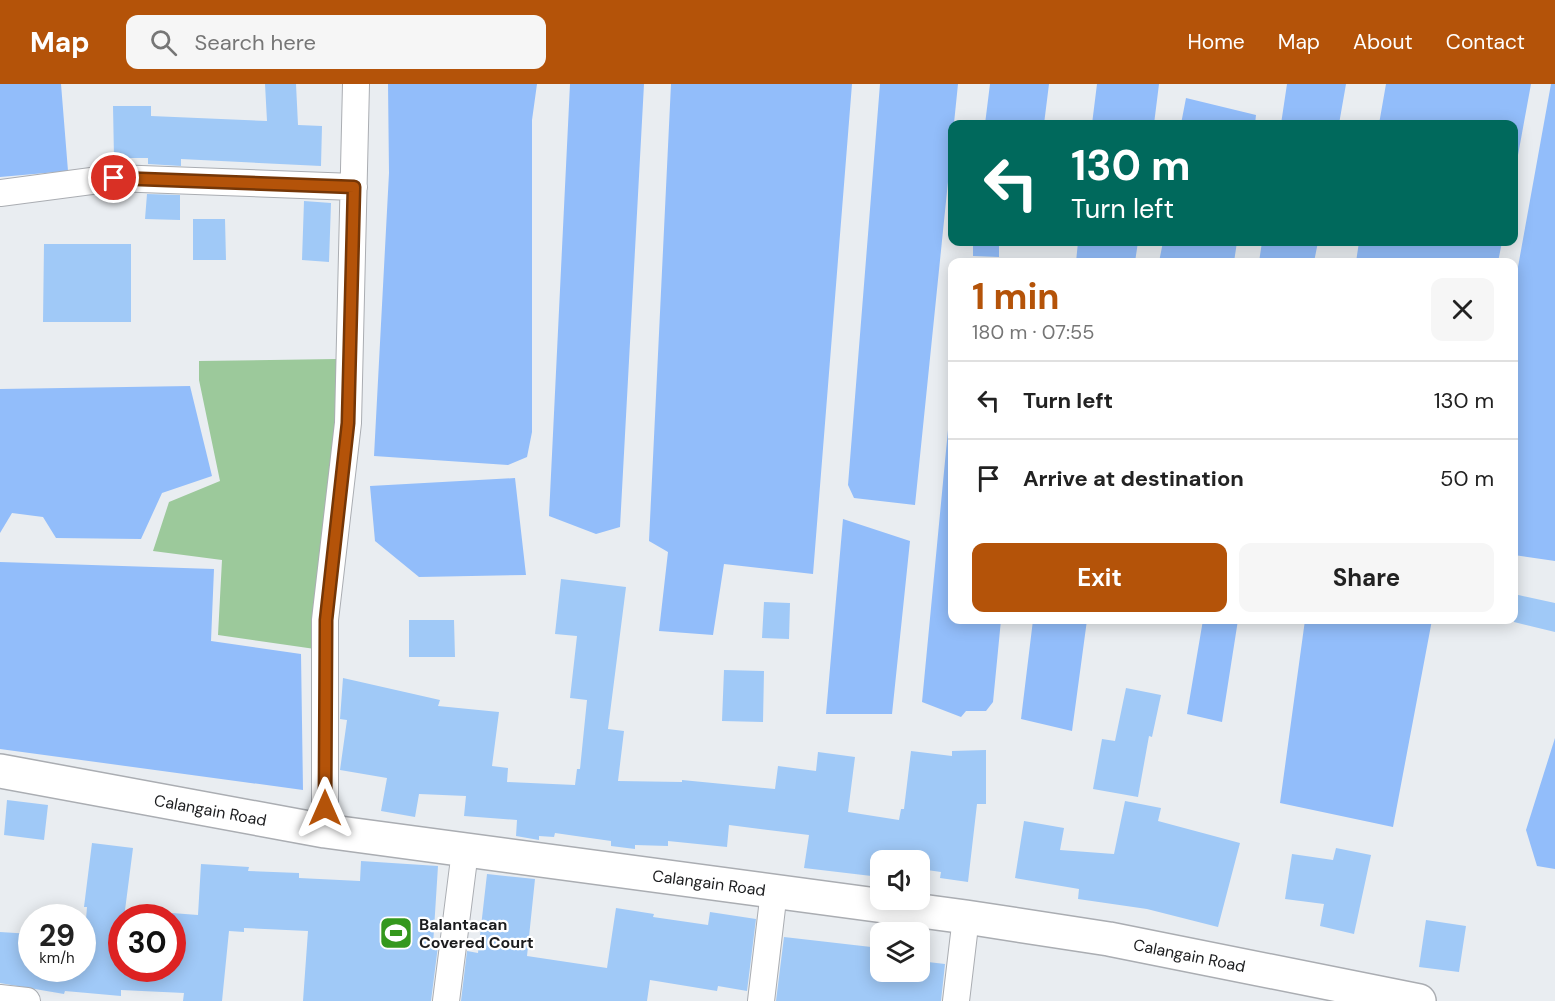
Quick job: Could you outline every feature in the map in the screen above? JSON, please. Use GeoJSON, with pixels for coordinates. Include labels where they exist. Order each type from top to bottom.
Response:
{"type":"FeatureCollection","features":[{"type":"Feature","properties":{"kind":"street"},"geometry":{"type":"LineString","coordinates":[[325,831],[326,620],[348,423],[356,84]]}},
{"type":"Feature","properties":{"kind":"street"},"geometry":{"type":"LineString","coordinates":[[0,193],[114,178],[354,187]]}},
{"type":"Feature","properties":{"kind":"street","name":"Calangain Road"},"geometry":{"type":"LineString","coordinates":[[0,771],[325,831],[966,917],[1109,939],[1419,1001]]}},
{"type":"Feature","properties":{"kind":"street"},"geometry":{"type":"LineString","coordinates":[[446,1001],[465,851]]}},
{"type":"Feature","properties":{"kind":"street"},"geometry":{"type":"LineString","coordinates":[[760,1001],[774,891]]}},
{"type":"Feature","properties":{"kind":"street"},"geometry":{"type":"LineString","coordinates":[[956,1001],[966,917]]}},
{"type":"Feature","properties":{"kind":"street"},"geometry":{"type":"LineString","coordinates":[[0,998],[27,1001]]}},
{"type":"Feature","properties":{"kind":"green space"},"geometry":{"type":"Polygon","coordinates":[[[336,359],[336,424],[315,649],[218,635],[222,560],[153,551],[169,502],[220,481],[199,380],[199,361],[336,359]]]}},
{"type":"Feature","properties":{"kind":"water"},"geometry":{"type":"Polygon","coordinates":[[[0,84],[61,84],[68,171],[0,177],[0,84]]]}},
{"type":"Feature","properties":{"kind":"water"},"geometry":{"type":"Polygon","coordinates":[[[388,84],[537,84],[532,120],[532,432],[527,457],[508,465],[374,456],[389,173],[388,84]]]}},
{"type":"Feature","properties":{"kind":"water"},"geometry":{"type":"Polygon","coordinates":[[[570,84],[644,84],[620,527],[596,534],[549,516],[570,84]]]}},
{"type":"Feature","properties":{"kind":"water"},"geometry":{"type":"Polygon","coordinates":[[[671,84],[852,84],[813,574],[724,564],[713,635],[659,631],[668,552],[649,541],[671,84]]]}},
{"type":"Feature","properties":{"kind":"water"},"geometry":{"type":"Polygon","coordinates":[[[880,84],[958,84],[954,120],[948,120],[948,182],[915,505],[854,498],[848,485],[880,84]]]}},
{"type":"Feature","properties":{"kind":"water"},"geometry":{"type":"Polygon","coordinates":[[[990,84],[1049,84],[1044,120],[986,120],[990,84]]]}},
{"type":"Feature","properties":{"kind":"water"},"geometry":{"type":"Polygon","coordinates":[[[1097,84],[1159,84],[1154,120],[1092,120],[1097,84]]]}},
{"type":"Feature","properties":{"kind":"water"},"geometry":{"type":"Polygon","coordinates":[[[1287,84],[1346,84],[1340,120],[1282,120],[1287,84]]]}},
{"type":"Feature","properties":{"kind":"water"},"geometry":{"type":"Polygon","coordinates":[[[1386,84],[1531,84],[1518,155],[1518,120],[1380,120],[1386,84]]]}},
{"type":"Feature","properties":{"kind":"water"},"geometry":{"type":"Polygon","coordinates":[[[1551,84],[1555,84],[1555,561],[1518,556],[1518,267],[1551,84]]]}},
{"type":"Feature","properties":{"kind":"water"},"geometry":{"type":"Polygon","coordinates":[[[1186,98],[1256,115],[1255,120],[1182,120],[1186,98]]]}},
{"type":"Feature","properties":{"kind":"water"},"geometry":{"type":"Polygon","coordinates":[[[973,246],[999,246],[999,257],[973,256],[973,246]]]}},
{"type":"Feature","properties":{"kind":"water"},"geometry":{"type":"Polygon","coordinates":[[[1078,246],[1137,246],[1136,258],[1076,258],[1078,246]]]}},
{"type":"Feature","properties":{"kind":"water"},"geometry":{"type":"Polygon","coordinates":[[[1162,246],[1236,246],[1235,258],[1160,258],[1162,246]]]}},
{"type":"Feature","properties":{"kind":"water"},"geometry":{"type":"Polygon","coordinates":[[[1261,246],[1317,246],[1315,258],[1260,258],[1261,246]]]}},
{"type":"Feature","properties":{"kind":"water"},"geometry":{"type":"Polygon","coordinates":[[[1358,246],[1501,246],[1499,258],[1357,258],[1358,246]]]}},
{"type":"Feature","properties":{"kind":"water"},"geometry":{"type":"Polygon","coordinates":[[[190,386],[212,476],[162,493],[141,539],[56,538],[43,517],[12,513],[0,533],[0,389],[190,386]]]}},
{"type":"Feature","properties":{"kind":"water"},"geometry":{"type":"Polygon","coordinates":[[[948,430],[948,624],[1001,624],[993,702],[986,711],[966,711],[961,717],[922,702],[948,430]]]}},
{"type":"Feature","properties":{"kind":"water"},"geometry":{"type":"Polygon","coordinates":[[[515,478],[526,575],[419,577],[375,541],[370,486],[515,478]]]}},
{"type":"Feature","properties":{"kind":"water"},"geometry":{"type":"Polygon","coordinates":[[[843,519],[910,541],[892,714],[826,714],[843,519]]]}},
{"type":"Feature","properties":{"kind":"water"},"geometry":{"type":"Polygon","coordinates":[[[0,562],[214,569],[211,641],[301,654],[303,790],[0,749],[0,562]]]}},
{"type":"Feature","properties":{"kind":"water"},"geometry":{"type":"Polygon","coordinates":[[[1033,624],[1086,624],[1072,731],[1021,719],[1033,624]]]}},
{"type":"Feature","properties":{"kind":"water"},"geometry":{"type":"Polygon","coordinates":[[[1202,624],[1237,624],[1222,722],[1187,714],[1202,624]]]}},
{"type":"Feature","properties":{"kind":"water"},"geometry":{"type":"Polygon","coordinates":[[[1304,624],[1431,624],[1393,827],[1280,803],[1304,624]]]}},
{"type":"Feature","properties":{"kind":"water"},"geometry":{"type":"Polygon","coordinates":[[[1555,738],[1555,869],[1537,866],[1526,830],[1555,738]]]}},
{"type":"Feature","properties":{"kind":"building"},"geometry":{"type":"Polygon","coordinates":[[[265,84],[296,84],[298,125],[322,126],[321,166],[181,159],[181,166],[148,164],[148,158],[114,158],[113,106],[151,106],[151,116],[267,121],[265,84]]]}},
{"type":"Feature","properties":{"kind":"building"},"geometry":{"type":"Polygon","coordinates":[[[147,194],[180,195],[180,220],[145,219],[147,194]]]}},
{"type":"Feature","properties":{"kind":"building"},"geometry":{"type":"Polygon","coordinates":[[[304,201],[331,203],[329,262],[302,260],[304,201]]]}},
{"type":"Feature","properties":{"kind":"building"},"geometry":{"type":"Polygon","coordinates":[[[193,219],[225,219],[226,260],[193,260],[193,219]]]}},
{"type":"Feature","properties":{"kind":"building"},"geometry":{"type":"Polygon","coordinates":[[[44,244],[131,244],[131,322],[43,322],[44,244]]]}},
{"type":"Feature","properties":{"kind":"building"},"geometry":{"type":"Polygon","coordinates":[[[561,579],[626,587],[608,729],[624,731],[618,781],[682,782],[682,780],[775,789],[778,766],[816,771],[818,752],[855,757],[848,812],[899,820],[901,809],[904,809],[911,751],[952,756],[952,751],[986,750],[986,804],[977,804],[968,882],[940,878],[941,872],[930,870],[930,850],[870,850],[870,876],[804,868],[809,835],[729,825],[727,847],[668,841],[668,846],[635,845],[635,849],[611,846],[611,841],[555,833],[554,837],[539,836],[539,840],[516,836],[517,820],[464,816],[466,796],[419,794],[415,817],[381,811],[387,778],[340,770],[347,720],[340,719],[343,678],[440,700],[438,706],[499,712],[492,766],[508,768],[507,782],[575,785],[577,769],[580,769],[587,700],[570,698],[577,636],[555,634],[561,579]]]}},
{"type":"Feature","properties":{"kind":"building"},"geometry":{"type":"Polygon","coordinates":[[[1518,595],[1555,603],[1555,632],[1518,623],[1518,595]]]}},
{"type":"Feature","properties":{"kind":"building"},"geometry":{"type":"Polygon","coordinates":[[[764,602],[790,603],[789,639],[762,638],[764,602]]]}},
{"type":"Feature","properties":{"kind":"building"},"geometry":{"type":"Polygon","coordinates":[[[409,620],[454,620],[455,657],[409,657],[409,620]]]}},
{"type":"Feature","properties":{"kind":"building"},"geometry":{"type":"Polygon","coordinates":[[[724,670],[764,671],[763,722],[722,721],[724,670]]]}},
{"type":"Feature","properties":{"kind":"building"},"geometry":{"type":"Polygon","coordinates":[[[1126,688],[1161,695],[1152,737],[1149,736],[1138,797],[1093,789],[1102,739],[1115,741],[1126,688]]]}},
{"type":"Feature","properties":{"kind":"building"},"geometry":{"type":"Polygon","coordinates":[[[7,800],[48,805],[44,840],[4,835],[7,800]]]}},
{"type":"Feature","properties":{"kind":"building"},"geometry":{"type":"Polygon","coordinates":[[[1125,801],[1161,808],[1158,821],[1240,843],[1218,927],[1147,909],[1078,899],[1079,889],[1015,878],[1024,821],[1064,828],[1060,850],[1114,854],[1125,801]]]}},
{"type":"Feature","properties":{"kind":"building"},"geometry":{"type":"Polygon","coordinates":[[[92,843],[133,848],[126,904],[108,904],[108,982],[186,982],[186,914],[198,915],[201,864],[249,867],[248,871],[299,873],[299,878],[360,881],[361,861],[438,866],[433,945],[438,946],[431,1001],[303,1001],[308,931],[244,928],[244,932],[229,931],[222,1001],[183,1001],[184,993],[121,990],[121,996],[65,991],[64,994],[0,983],[0,932],[18,933],[18,982],[96,982],[96,904],[84,904],[92,843]]]}},
{"type":"Feature","properties":{"kind":"building"},"geometry":{"type":"Polygon","coordinates":[[[1336,848],[1371,855],[1354,934],[1320,926],[1324,904],[1285,899],[1292,854],[1333,860],[1336,848]]]}},
{"type":"Feature","properties":{"kind":"building"},"geometry":{"type":"Polygon","coordinates":[[[487,874],[535,879],[527,956],[607,968],[616,908],[654,914],[653,917],[708,925],[710,912],[756,919],[747,991],[718,986],[717,991],[650,980],[647,1001],[461,1001],[467,951],[478,953],[487,874]]]}},
{"type":"Feature","properties":{"kind":"building"},"geometry":{"type":"Polygon","coordinates":[[[1426,920],[1466,926],[1459,972],[1419,967],[1426,920]]]}},
{"type":"Feature","properties":{"kind":"building"},"geometry":{"type":"Polygon","coordinates":[[[784,937],[870,947],[870,982],[930,982],[930,962],[945,964],[941,1001],[776,1001],[784,937]]]}},
{"type":"Feature","properties":{"kind":"place","name":"Balantacan Covered Court"},"geometry":{"type":"Point","coordinates":[396,933]}},
{"type":"Feature","properties":{"kind":"route"},"geometry":{"type":"LineString","coordinates":[[114,178],[354,187],[348,423],[326,620],[325,808]]}}]}
